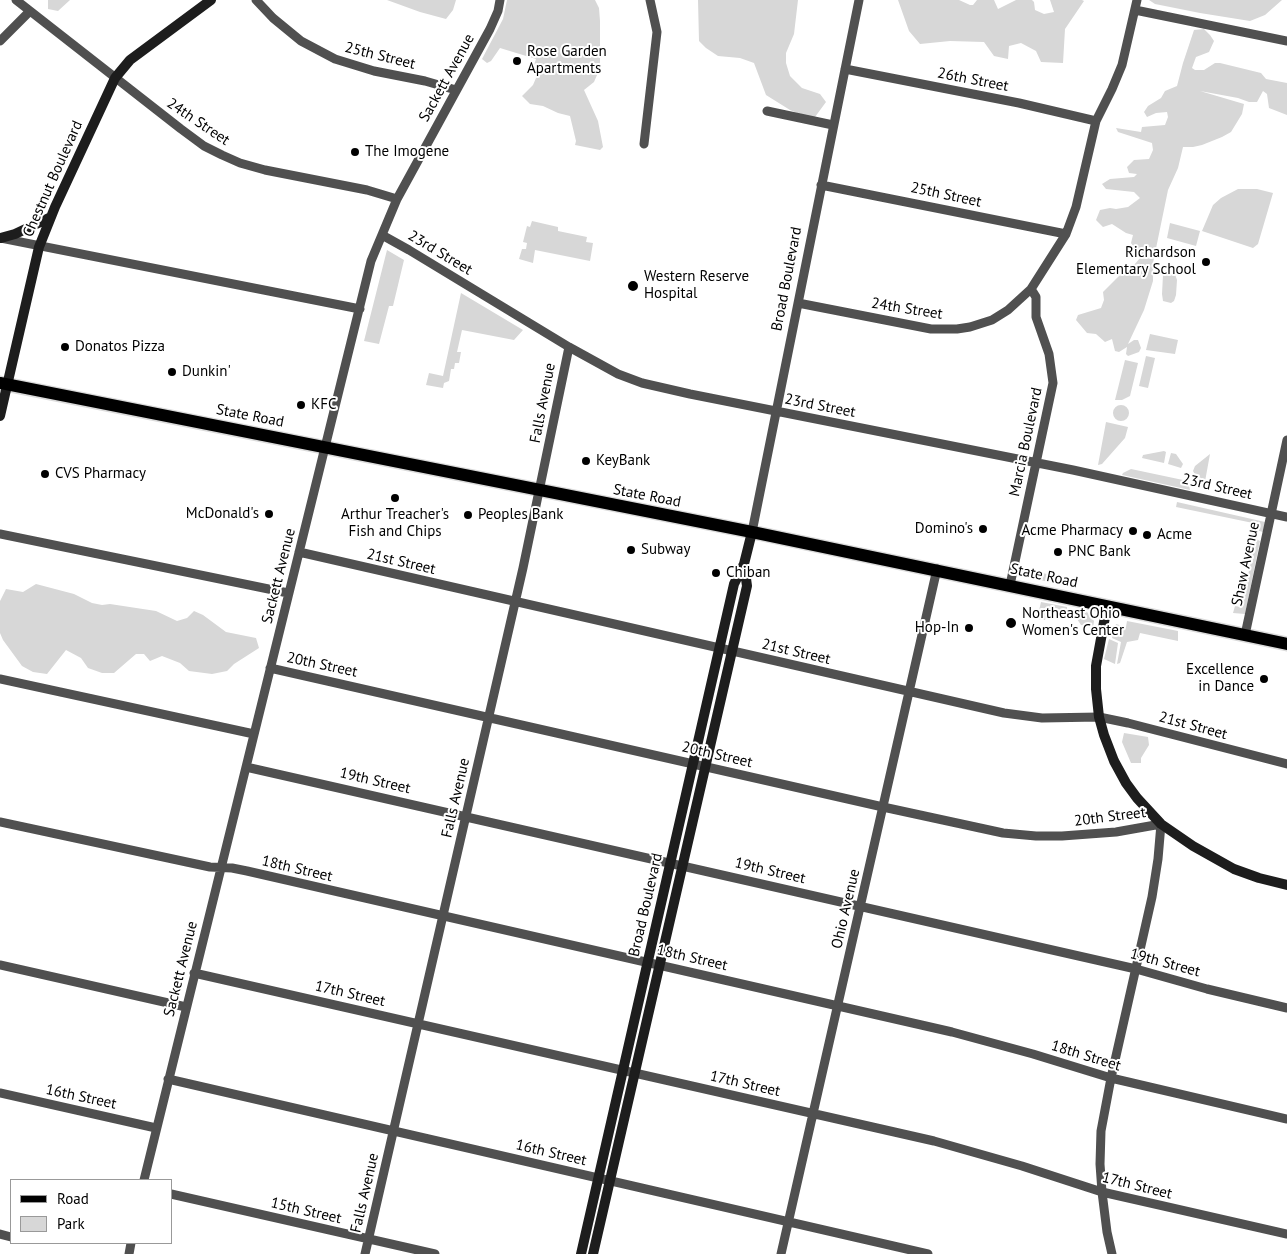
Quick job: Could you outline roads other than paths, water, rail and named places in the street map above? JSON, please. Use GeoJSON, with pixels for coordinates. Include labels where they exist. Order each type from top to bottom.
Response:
{"type":"FeatureCollection","features":[{"type":"Feature","properties":{"kind":"main road","name":"Chestnut Boulevard"},"geometry":{"type":"LineString","coordinates":[[0,416],[4,384],[39,247],[115,78],[130,60],[212,0]]}},
{"type":"Feature","properties":{"kind":"main road"},"geometry":{"type":"LineString","coordinates":[[0,238],[15,234],[51,217]]}},
{"type":"Feature","properties":{"kind":"main road","name":"State Road"},"geometry":{"type":"LineString","coordinates":[[4,384],[937,569],[1287,644]]}},
{"type":"Feature","properties":{"kind":"main road","name":"Broad Boulevard"},"geometry":{"type":"LineString","coordinates":[[581,1254],[734,584],[744,564],[752,532]]}},
{"type":"Feature","properties":{"kind":"main road","name":"Broad Boulevard"},"geometry":{"type":"LineString","coordinates":[[594,1254],[747,586],[744,564]]}},
{"type":"Feature","properties":{"kind":"main road"},"geometry":{"type":"LineString","coordinates":[[1107,606],[1096,669],[1096,689],[1099,717],[1104,735],[1122,777],[1137,798],[1161,824],[1210,857],[1259,878],[1287,885]]}},
{"type":"Feature","properties":{"kind":"street","name":"24th Street"},"geometry":{"type":"LineString","coordinates":[[16,0],[199,142],[238,162],[265,170],[377,192],[397,199]]}},
{"type":"Feature","properties":{"kind":"street","name":"25th Street"},"geometry":{"type":"LineString","coordinates":[[256,0],[290,32],[320,52],[355,66],[425,81],[456,90]]}},
{"type":"Feature","properties":{"kind":"street","name":"Sackett Avenue"},"geometry":{"type":"LineString","coordinates":[[144,1179],[371,261],[397,199],[490,29],[498,11],[500,0]]}},
{"type":"Feature","properties":{"kind":"street"},"geometry":{"type":"LineString","coordinates":[[644,144],[658,32],[650,0]]}},
{"type":"Feature","properties":{"kind":"street","name":"Broad Boulevard"},"geometry":{"type":"LineString","coordinates":[[752,532],[859,0]]}},
{"type":"Feature","properties":{"kind":"street"},"geometry":{"type":"LineString","coordinates":[[1030,289],[1042,274],[1066,234],[1076,207],[1096,121],[1122,65],[1136,3],[1287,41]]}},
{"type":"Feature","properties":{"kind":"street"},"geometry":{"type":"LineString","coordinates":[[0,41],[30,11]]}},
{"type":"Feature","properties":{"kind":"street","name":"26th Street"},"geometry":{"type":"LineString","coordinates":[[845,69],[1019,103],[1096,121]]}},
{"type":"Feature","properties":{"kind":"street"},"geometry":{"type":"LineString","coordinates":[[767,111],[833,125]]}},
{"type":"Feature","properties":{"kind":"street","name":"25th Street"},"geometry":{"type":"LineString","coordinates":[[821,185],[1066,234]]}},
{"type":"Feature","properties":{"kind":"street","name":"23rd Street"},"geometry":{"type":"LineString","coordinates":[[382,235],[414,252],[569,347],[618,374],[642,383],[776,412],[1036,463],[1287,517]]}},
{"type":"Feature","properties":{"kind":"street"},"geometry":{"type":"LineString","coordinates":[[0,238],[360,309]]}},
{"type":"Feature","properties":{"kind":"street","name":"24th Street"},"geometry":{"type":"LineString","coordinates":[[798,303],[931,329],[957,329],[992,320],[1008,310],[1030,289]]}},
{"type":"Feature","properties":{"kind":"street","name":"Marcia Boulevard"},"geometry":{"type":"LineString","coordinates":[[1010,585],[1053,383],[1049,354],[1036,318],[1036,297],[1030,289]]}},
{"type":"Feature","properties":{"kind":"street","name":"Falls Avenue"},"geometry":{"type":"LineString","coordinates":[[366,1254],[515,602],[569,347]]}},
{"type":"Feature","properties":{"kind":"street","name":"Shaw Avenue"},"geometry":{"type":"LineString","coordinates":[[1245,635],[1287,440]]}},
{"type":"Feature","properties":{"kind":"street"},"geometry":{"type":"LineString","coordinates":[[0,534],[288,594]]}},
{"type":"Feature","properties":{"kind":"street","name":"21st Street"},"geometry":{"type":"LineString","coordinates":[[299,552],[1016,716],[1042,718],[1099,717],[1287,764]]}},
{"type":"Feature","properties":{"kind":"street","name":"Ohio Avenue"},"geometry":{"type":"LineString","coordinates":[[781,1254],[937,569]]}},
{"type":"Feature","properties":{"kind":"street","name":"20th Street"},"geometry":{"type":"LineString","coordinates":[[270,668],[986,830],[1036,836],[1096,834],[1161,824]]}},
{"type":"Feature","properties":{"kind":"street"},"geometry":{"type":"LineString","coordinates":[[0,679],[254,734]]}},
{"type":"Feature","properties":{"kind":"street","name":"19th Street"},"geometry":{"type":"LineString","coordinates":[[246,766],[1136,969],[1207,989],[1287,1008]]}},
{"type":"Feature","properties":{"kind":"street","name":"18th Street"},"geometry":{"type":"LineString","coordinates":[[0,822],[196,864],[247,871],[648,962],[983,1040],[1111,1078],[1287,1119]]}},
{"type":"Feature","properties":{"kind":"street"},"geometry":{"type":"LineString","coordinates":[[1112,1254],[1102,1192],[1100,1164],[1101,1131],[1111,1078],[1152,897],[1161,824]]}},
{"type":"Feature","properties":{"kind":"street"},"geometry":{"type":"LineString","coordinates":[[0,965],[186,1007]]}},
{"type":"Feature","properties":{"kind":"street","name":"17th Street"},"geometry":{"type":"LineString","coordinates":[[194,973],[972,1151],[1102,1192],[1287,1234]]}},
{"type":"Feature","properties":{"kind":"street","name":"16th Street"},"geometry":{"type":"LineString","coordinates":[[168,1080],[928,1254]]}},
{"type":"Feature","properties":{"kind":"street","name":"16th Street"},"geometry":{"type":"LineString","coordinates":[[0,1093],[156,1128]]}},
{"type":"Feature","properties":{"kind":"street","name":"15th Street"},"geometry":{"type":"LineString","coordinates":[[172,1194],[435,1254]]}},
{"type":"Feature","properties":{"kind":"place","name":"Rose Garden Apartments"},"geometry":{"type":"Point","coordinates":[517,61]}},
{"type":"Feature","properties":{"kind":"place","name":"The Imogene"},"geometry":{"type":"Point","coordinates":[355,152]}},
{"type":"Feature","properties":{"kind":"place","name":"Richardson Elementary School"},"geometry":{"type":"Point","coordinates":[1206,262]}},
{"type":"Feature","properties":{"kind":"place","name":"Western Reserve Hospital"},"geometry":{"type":"Point","coordinates":[633,286]}},
{"type":"Feature","properties":{"kind":"place","name":"Donatos Pizza"},"geometry":{"type":"Point","coordinates":[65,347]}},
{"type":"Feature","properties":{"kind":"place","name":"Dunkin'"},"geometry":{"type":"Point","coordinates":[172,372]}},
{"type":"Feature","properties":{"kind":"place","name":"KFC"},"geometry":{"type":"Point","coordinates":[301,405]}},
{"type":"Feature","properties":{"kind":"place","name":"KeyBank"},"geometry":{"type":"Point","coordinates":[586,461]}},
{"type":"Feature","properties":{"kind":"place","name":"CVS Pharmacy"},"geometry":{"type":"Point","coordinates":[45,474]}},
{"type":"Feature","properties":{"kind":"place","name":"Arthur Treacher's Fish and Chips"},"geometry":{"type":"Point","coordinates":[395,498]}},
{"type":"Feature","properties":{"kind":"place","name":"McDonald's"},"geometry":{"type":"Point","coordinates":[269,514]}},
{"type":"Feature","properties":{"kind":"place","name":"Peoples Bank"},"geometry":{"type":"Point","coordinates":[468,515]}},
{"type":"Feature","properties":{"kind":"place","name":"Domino's"},"geometry":{"type":"Point","coordinates":[983,529]}},
{"type":"Feature","properties":{"kind":"place","name":"Acme Pharmacy"},"geometry":{"type":"Point","coordinates":[1133,531]}},
{"type":"Feature","properties":{"kind":"place","name":"Acme"},"geometry":{"type":"Point","coordinates":[1147,535]}},
{"type":"Feature","properties":{"kind":"place","name":"Subway"},"geometry":{"type":"Point","coordinates":[631,550]}},
{"type":"Feature","properties":{"kind":"place","name":"PNC Bank"},"geometry":{"type":"Point","coordinates":[1058,552]}},
{"type":"Feature","properties":{"kind":"place","name":"Chiban"},"geometry":{"type":"Point","coordinates":[716,573]}},
{"type":"Feature","properties":{"kind":"place","name":"Northeast Ohio Women's Center"},"geometry":{"type":"Point","coordinates":[1011,623]}},
{"type":"Feature","properties":{"kind":"place","name":"Hop-In"},"geometry":{"type":"Point","coordinates":[969,628]}},
{"type":"Feature","properties":{"kind":"place","name":"Excellence in Dance"},"geometry":{"type":"Point","coordinates":[1264,679]}}]}
